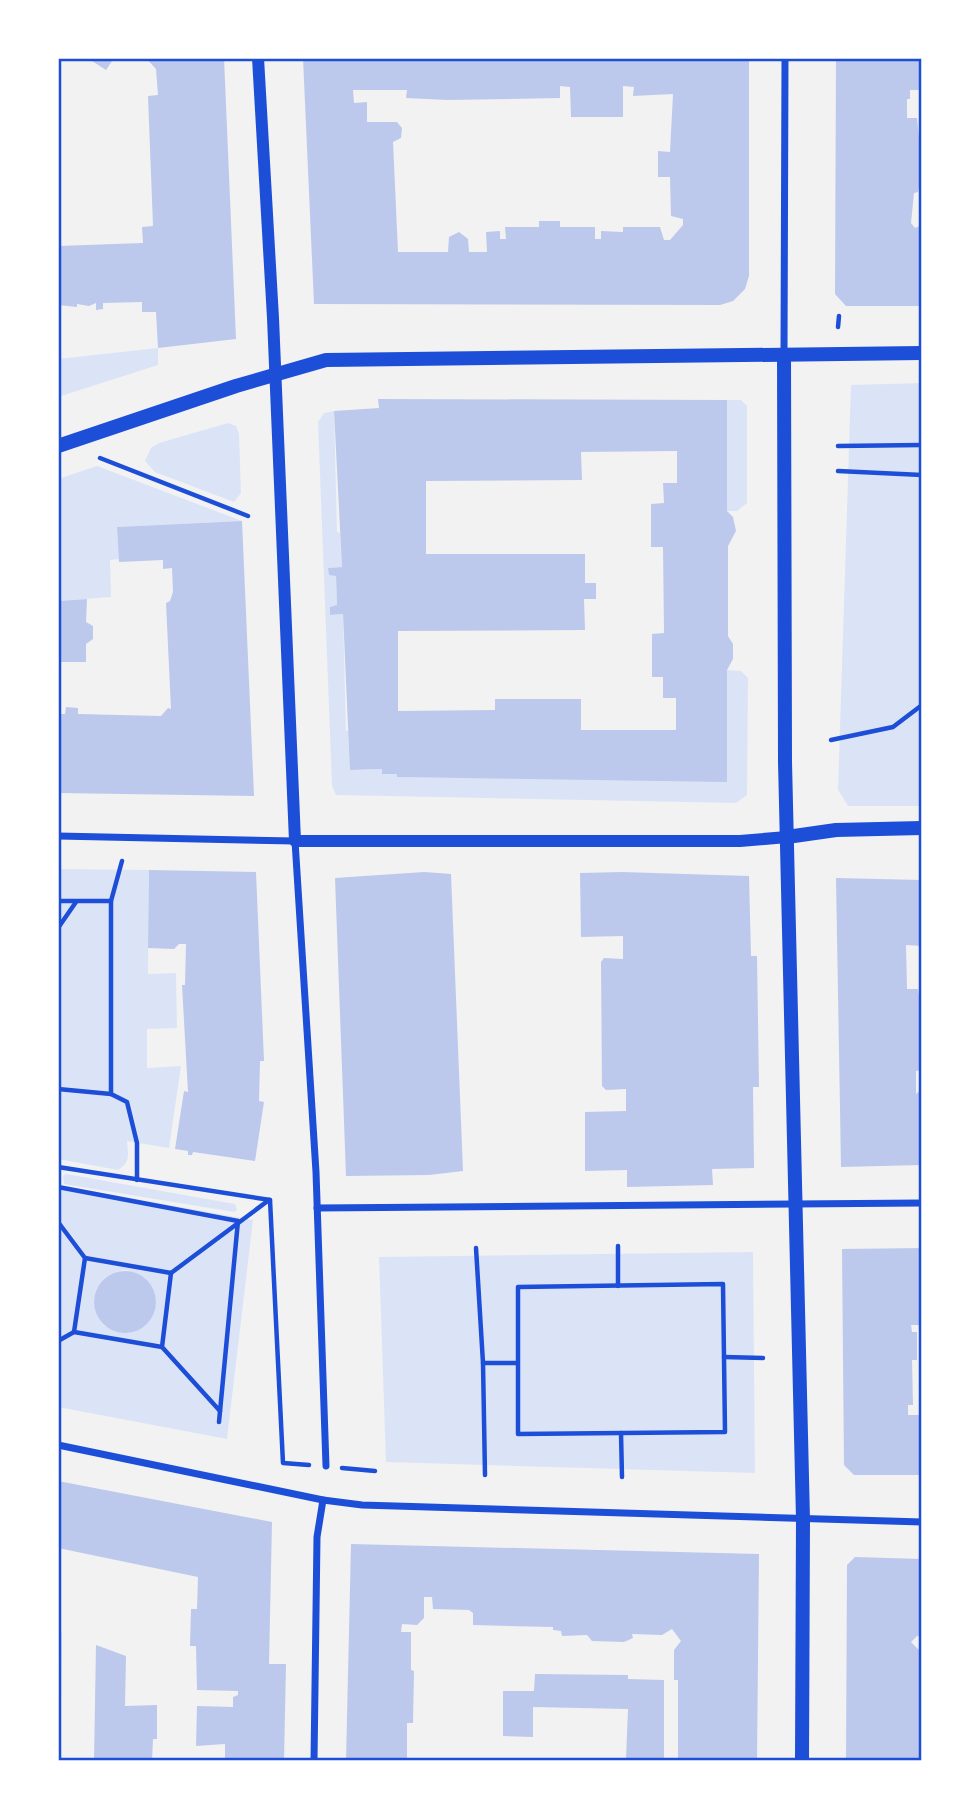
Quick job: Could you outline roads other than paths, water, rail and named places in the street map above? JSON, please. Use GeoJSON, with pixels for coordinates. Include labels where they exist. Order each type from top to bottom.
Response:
{"type":"FeatureCollection","features":[{"type":"Feature","properties":{"kind":"main road"},"geometry":{"type":"LineString","coordinates":[[58,446],[326,360],[922,353]]}},
{"type":"Feature","properties":{"kind":"main road"},"geometry":{"type":"LineString","coordinates":[[784,354],[787,837],[803,1519],[802,1761]]}},
{"type":"Feature","properties":{"kind":"main road"},"geometry":{"type":"LineString","coordinates":[[787,837],[836,830],[922,828]]}},
{"type":"Feature","properties":{"kind":"street"},"geometry":{"type":"LineString","coordinates":[[258,58],[276,375],[295,841],[317,1208],[326,1466]]}},
{"type":"Feature","properties":{"kind":"street"},"geometry":{"type":"LineString","coordinates":[[784,354],[785,58]]}},
{"type":"Feature","properties":{"kind":"street"},"geometry":{"type":"LineString","coordinates":[[58,836],[295,841],[740,841],[787,837]]}},
{"type":"Feature","properties":{"kind":"street"},"geometry":{"type":"LineString","coordinates":[[317,1208],[922,1203]]}},
{"type":"Feature","properties":{"kind":"street"},"geometry":{"type":"LineString","coordinates":[[58,1445],[323,1500],[362,1505],[922,1522]]}},
{"type":"Feature","properties":{"kind":"street"},"geometry":{"type":"LineString","coordinates":[[314,1761],[317,1537],[323,1500]]}}]}
